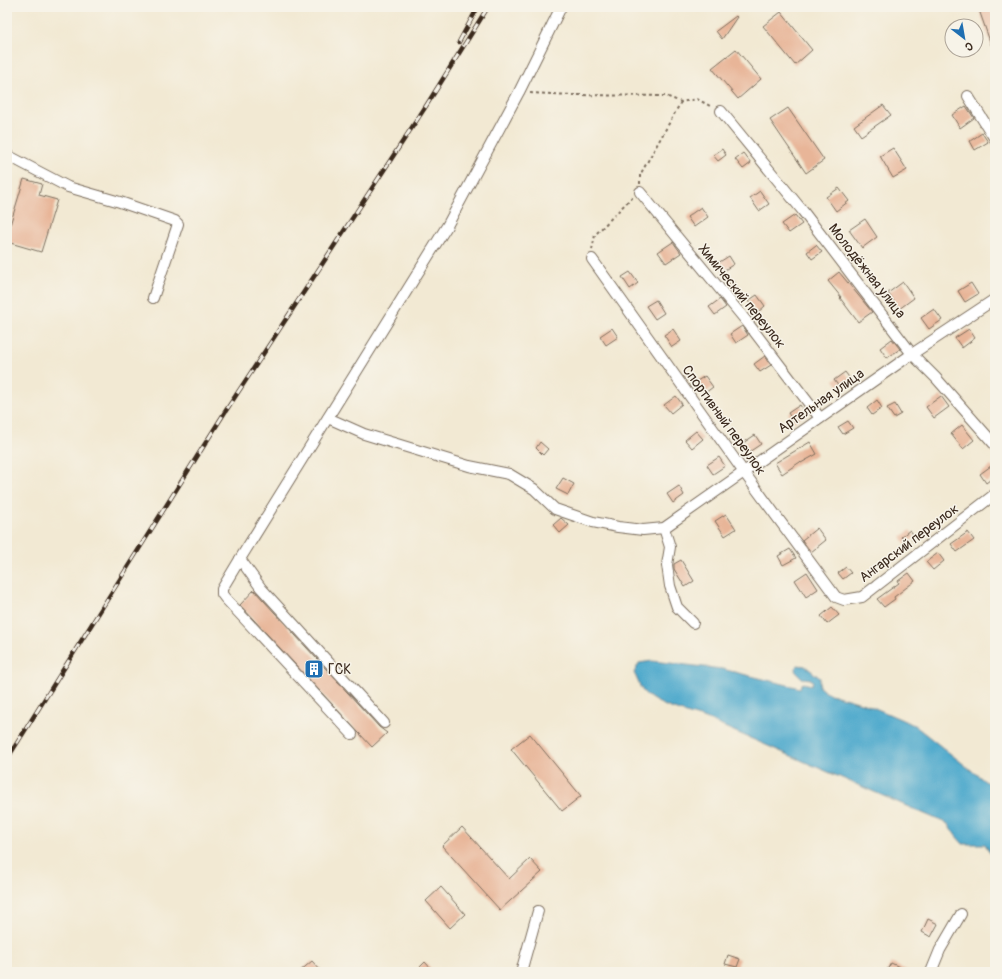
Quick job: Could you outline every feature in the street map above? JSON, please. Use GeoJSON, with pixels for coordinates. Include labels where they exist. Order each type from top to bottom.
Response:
{"type":"FeatureCollection","features":[{"type":"Feature","properties":{"kind":"street"},"geometry":{"type":"LineString","coordinates":[[352,734],[225,598],[222,594],[222,589],[447,226],[519,92],[561,7]]}},
{"type":"Feature","properties":{"kind":"street"},"geometry":{"type":"LineString","coordinates":[[968,96],[995,139]]}},
{"type":"Feature","properties":{"kind":"street","name":"Молодёжная улица"},"geometry":{"type":"LineString","coordinates":[[720,111],[802,210],[912,354],[936,378],[995,445]]}},
{"type":"Feature","properties":{"kind":"street"},"geometry":{"type":"LineString","coordinates":[[7,155],[68,187],[120,202],[175,221],[178,224],[153,298]]}},
{"type":"Feature","properties":{"kind":"street","name":"Химический переулок"},"geometry":{"type":"LineString","coordinates":[[640,192],[747,322],[820,418]]}},
{"type":"Feature","properties":{"kind":"street","name":"Спортивный переулок"},"geometry":{"type":"LineString","coordinates":[[592,259],[743,471],[836,597]]}},
{"type":"Feature","properties":{"kind":"street","name":"Артельная улица"},"geometry":{"type":"LineString","coordinates":[[664,528],[743,471],[912,354],[995,299]]}},
{"type":"Feature","properties":{"kind":"street"},"geometry":{"type":"LineString","coordinates":[[328,418],[364,434],[469,466],[509,474],[534,489],[555,509],[594,522],[618,528],[643,530],[664,528],[670,547],[667,565],[670,586],[677,607],[693,623]]}},
{"type":"Feature","properties":{"kind":"street","name":"Ангарский переулок"},"geometry":{"type":"LineString","coordinates":[[836,597],[844,600],[862,596],[995,494]]}},
{"type":"Feature","properties":{"kind":"street"},"geometry":{"type":"LineString","coordinates":[[240,559],[262,588],[384,723]]}},
{"type":"Feature","properties":{"kind":"street"},"geometry":{"type":"LineString","coordinates":[[521,972],[538,911]]}},
{"type":"Feature","properties":{"kind":"street"},"geometry":{"type":"LineString","coordinates":[[931,972],[940,950],[961,914]]}},
{"type":"Feature","properties":{"kind":"path"},"geometry":{"type":"LineString","coordinates":[[519,92],[573,95],[666,96],[680,102],[697,99],[720,111]]}},
{"type":"Feature","properties":{"kind":"path"},"geometry":{"type":"LineString","coordinates":[[592,259],[592,246],[595,235],[630,198],[640,192],[640,175],[680,102]]}},
{"type":"Feature","properties":{"kind":"water"},"geometry":{"type":"Polygon","coordinates":[[[652,661],[722,669],[800,688],[803,683],[811,685],[813,682],[811,679],[802,678],[795,671],[797,665],[805,666],[820,678],[819,687],[827,693],[868,705],[914,725],[995,789],[995,857],[990,853],[985,844],[963,844],[948,824],[706,719],[663,705],[647,696],[642,690],[634,673],[639,663],[652,661]]]}},
{"type":"Feature","properties":{"kind":"building"},"geometry":{"type":"Polygon","coordinates":[[[978,7],[990,7],[995,23],[995,53],[984,24],[984,18],[982,18],[978,7]]]}},
{"type":"Feature","properties":{"kind":"building"},"geometry":{"type":"Polygon","coordinates":[[[781,12],[812,50],[795,65],[763,26],[781,12]]]}},
{"type":"Feature","properties":{"kind":"building"},"geometry":{"type":"Polygon","coordinates":[[[736,16],[737,17],[722,39],[716,31],[736,16]]]}},
{"type":"Feature","properties":{"kind":"building"},"geometry":{"type":"Polygon","coordinates":[[[736,49],[761,79],[738,99],[712,68],[736,49]]]}},
{"type":"Feature","properties":{"kind":"building"},"geometry":{"type":"Polygon","coordinates":[[[883,105],[891,115],[861,136],[854,126],[883,105]]]}},
{"type":"Feature","properties":{"kind":"building"},"geometry":{"type":"Polygon","coordinates":[[[966,106],[974,118],[960,128],[952,115],[966,106]]]}},
{"type":"Feature","properties":{"kind":"building"},"geometry":{"type":"Polygon","coordinates":[[[788,108],[824,160],[806,173],[770,120],[788,108]]]}},
{"type":"Feature","properties":{"kind":"building"},"geometry":{"type":"Polygon","coordinates":[[[982,133],[988,142],[975,150],[970,141],[982,133]]]}},
{"type":"Feature","properties":{"kind":"building"},"geometry":{"type":"Polygon","coordinates":[[[893,148],[907,170],[893,178],[880,156],[893,148]]]}},
{"type":"Feature","properties":{"kind":"building"},"geometry":{"type":"Polygon","coordinates":[[[722,149],[726,155],[718,161],[713,155],[722,149]]]}},
{"type":"Feature","properties":{"kind":"building"},"geometry":{"type":"Polygon","coordinates":[[[743,153],[751,163],[743,169],[735,159],[743,153]]]}},
{"type":"Feature","properties":{"kind":"building"},"geometry":{"type":"Polygon","coordinates":[[[24,179],[42,184],[39,195],[57,200],[41,252],[7,242],[7,235],[24,179]]]}},
{"type":"Feature","properties":{"kind":"building"},"geometry":{"type":"Polygon","coordinates":[[[839,188],[849,201],[836,211],[826,197],[839,188]]]}},
{"type":"Feature","properties":{"kind":"building"},"geometry":{"type":"Polygon","coordinates":[[[760,191],[769,204],[759,211],[750,198],[760,191]]]}},
{"type":"Feature","properties":{"kind":"building"},"geometry":{"type":"Polygon","coordinates":[[[701,207],[708,217],[694,227],[687,217],[701,207]]]}},
{"type":"Feature","properties":{"kind":"building"},"geometry":{"type":"Polygon","coordinates":[[[795,215],[802,224],[789,233],[782,224],[795,215]]]}},
{"type":"Feature","properties":{"kind":"building"},"geometry":{"type":"Polygon","coordinates":[[[865,219],[877,237],[862,248],[849,230],[865,219]]]}},
{"type":"Feature","properties":{"kind":"building"},"geometry":{"type":"Polygon","coordinates":[[[673,242],[681,253],[666,263],[658,252],[673,242]]]}},
{"type":"Feature","properties":{"kind":"building"},"geometry":{"type":"Polygon","coordinates":[[[816,245],[822,252],[812,259],[807,252],[816,245]]]}},
{"type":"Feature","properties":{"kind":"building"},"geometry":{"type":"Polygon","coordinates":[[[729,256],[734,264],[723,271],[718,263],[729,256]]]}},
{"type":"Feature","properties":{"kind":"building"},"geometry":{"type":"Polygon","coordinates":[[[630,272],[638,283],[630,289],[622,277],[630,272]]]}},
{"type":"Feature","properties":{"kind":"building"},"geometry":{"type":"Polygon","coordinates":[[[839,272],[872,312],[858,322],[828,281],[839,272]]]}},
{"type":"Feature","properties":{"kind":"building"},"geometry":{"type":"Polygon","coordinates":[[[733,281],[739,291],[733,295],[726,286],[733,281]]]}},
{"type":"Feature","properties":{"kind":"building"},"geometry":{"type":"Polygon","coordinates":[[[903,282],[914,298],[899,309],[888,293],[903,282]]]}},
{"type":"Feature","properties":{"kind":"building"},"geometry":{"type":"Polygon","coordinates":[[[971,283],[978,294],[965,302],[958,291],[971,283]]]}},
{"type":"Feature","properties":{"kind":"building"},"geometry":{"type":"Polygon","coordinates":[[[757,295],[765,306],[757,313],[748,301],[757,295]]]}},
{"type":"Feature","properties":{"kind":"building"},"geometry":{"type":"Polygon","coordinates":[[[720,299],[726,307],[715,315],[709,307],[720,299]]]}},
{"type":"Feature","properties":{"kind":"building"},"geometry":{"type":"Polygon","coordinates":[[[656,300],[664,313],[655,319],[646,306],[656,300]]]}},
{"type":"Feature","properties":{"kind":"building"},"geometry":{"type":"Polygon","coordinates":[[[934,309],[942,320],[929,329],[921,318],[934,309]]]}},
{"type":"Feature","properties":{"kind":"building"},"geometry":{"type":"Polygon","coordinates":[[[742,326],[748,335],[736,343],[730,334],[742,326]]]}},
{"type":"Feature","properties":{"kind":"building"},"geometry":{"type":"Polygon","coordinates":[[[612,328],[618,337],[606,345],[600,336],[612,328]]]}},
{"type":"Feature","properties":{"kind":"building"},"geometry":{"type":"Polygon","coordinates":[[[673,329],[681,341],[672,347],[664,335],[673,329]]]}},
{"type":"Feature","properties":{"kind":"building"},"geometry":{"type":"Polygon","coordinates":[[[969,329],[975,338],[962,348],[955,338],[969,329]]]}},
{"type":"Feature","properties":{"kind":"building"},"geometry":{"type":"Polygon","coordinates":[[[892,339],[900,349],[887,358],[880,348],[892,339]]]}},
{"type":"Feature","properties":{"kind":"building"},"geometry":{"type":"Polygon","coordinates":[[[765,356],[771,365],[760,372],[754,364],[765,356]]]}},
{"type":"Feature","properties":{"kind":"building"},"geometry":{"type":"Polygon","coordinates":[[[845,372],[851,380],[840,388],[834,380],[845,372]]]}},
{"type":"Feature","properties":{"kind":"building"},"geometry":{"type":"Polygon","coordinates":[[[705,376],[713,387],[705,393],[697,381],[705,376]]]}},
{"type":"Feature","properties":{"kind":"building"},"geometry":{"type":"Polygon","coordinates":[[[676,396],[682,404],[671,413],[664,405],[676,396]]]}},
{"type":"Feature","properties":{"kind":"building"},"geometry":{"type":"Polygon","coordinates":[[[941,396],[949,407],[934,418],[926,407],[941,396]]]}},
{"type":"Feature","properties":{"kind":"building"},"geometry":{"type":"Polygon","coordinates":[[[877,400],[882,408],[872,415],[867,408],[877,400]]]}},
{"type":"Feature","properties":{"kind":"building"},"geometry":{"type":"Polygon","coordinates":[[[895,404],[901,414],[894,418],[887,408],[895,404]]]}},
{"type":"Feature","properties":{"kind":"building"},"geometry":{"type":"Polygon","coordinates":[[[800,405],[806,414],[794,422],[788,413],[800,405]]]}},
{"type":"Feature","properties":{"kind":"building"},"geometry":{"type":"Polygon","coordinates":[[[848,421],[853,428],[843,434],[838,427],[848,421]]]}},
{"type":"Feature","properties":{"kind":"building"},"geometry":{"type":"Polygon","coordinates":[[[962,425],[974,440],[963,449],[951,434],[962,425]]]}},
{"type":"Feature","properties":{"kind":"building"},"geometry":{"type":"Polygon","coordinates":[[[696,431],[703,439],[692,448],[685,440],[696,431]]]}},
{"type":"Feature","properties":{"kind":"building"},"geometry":{"type":"Polygon","coordinates":[[[755,435],[761,444],[749,452],[743,443],[755,435]]]}},
{"type":"Feature","properties":{"kind":"building"},"geometry":{"type":"Polygon","coordinates":[[[540,442],[548,449],[543,455],[536,448],[540,442]]]}},
{"type":"Feature","properties":{"kind":"building"},"geometry":{"type":"Polygon","coordinates":[[[810,442],[817,454],[801,463],[800,462],[782,474],[775,463],[810,442]]]}},
{"type":"Feature","properties":{"kind":"building"},"geometry":{"type":"Polygon","coordinates":[[[719,457],[725,466],[713,474],[707,465],[719,457]]]}},
{"type":"Feature","properties":{"kind":"building"},"geometry":{"type":"Polygon","coordinates":[[[991,466],[995,471],[995,476],[986,483],[980,474],[991,466]]]}},
{"type":"Feature","properties":{"kind":"building"},"geometry":{"type":"Polygon","coordinates":[[[563,478],[574,484],[568,495],[556,489],[563,478]]]}},
{"type":"Feature","properties":{"kind":"building"},"geometry":{"type":"Polygon","coordinates":[[[679,486],[684,495],[673,503],[667,494],[679,486]]]}},
{"type":"Feature","properties":{"kind":"building"},"geometry":{"type":"Polygon","coordinates":[[[726,514],[736,529],[725,536],[715,521],[726,514]]]}},
{"type":"Feature","properties":{"kind":"building"},"geometry":{"type":"Polygon","coordinates":[[[561,518],[569,525],[560,533],[553,525],[561,518]]]}},
{"type":"Feature","properties":{"kind":"building"},"geometry":{"type":"Polygon","coordinates":[[[817,528],[826,540],[811,552],[802,540],[817,528]]]}},
{"type":"Feature","properties":{"kind":"building"},"geometry":{"type":"Polygon","coordinates":[[[910,530],[915,537],[906,544],[901,537],[910,530]]]}},
{"type":"Feature","properties":{"kind":"building"},"geometry":{"type":"Polygon","coordinates":[[[968,532],[974,540],[957,552],[951,544],[968,532]]]}},
{"type":"Feature","properties":{"kind":"building"},"geometry":{"type":"Polygon","coordinates":[[[790,549],[796,558],[783,565],[778,556],[790,549]]]}},
{"type":"Feature","properties":{"kind":"building"},"geometry":{"type":"Polygon","coordinates":[[[938,553],[944,561],[933,570],[926,562],[938,553]]]}},
{"type":"Feature","properties":{"kind":"building"},"geometry":{"type":"Polygon","coordinates":[[[681,560],[694,581],[685,587],[674,569],[674,564],[681,560]]]}},
{"type":"Feature","properties":{"kind":"building"},"geometry":{"type":"Polygon","coordinates":[[[846,567],[851,573],[843,579],[838,573],[846,567]]]}},
{"type":"Feature","properties":{"kind":"building"},"geometry":{"type":"Polygon","coordinates":[[[807,572],[818,589],[806,597],[795,580],[807,572]]]}},
{"type":"Feature","properties":{"kind":"building"},"geometry":{"type":"Polygon","coordinates":[[[909,573],[915,581],[894,597],[895,599],[884,607],[877,599],[899,583],[898,581],[909,573]]]}},
{"type":"Feature","properties":{"kind":"building","name":"ГСК"},"geometry":{"type":"Polygon","coordinates":[[[254,590],[379,727],[387,733],[372,747],[240,605],[254,590]]]}},
{"type":"Feature","properties":{"kind":"building"},"geometry":{"type":"Polygon","coordinates":[[[832,607],[839,615],[827,624],[821,616],[832,607]]]}},
{"type":"Feature","properties":{"kind":"building"},"geometry":{"type":"Polygon","coordinates":[[[530,734],[581,796],[562,811],[511,749],[530,734]]]}},
{"type":"Feature","properties":{"kind":"building"},"geometry":{"type":"Polygon","coordinates":[[[462,827],[509,879],[530,859],[542,872],[500,910],[442,846],[462,827]]]}},
{"type":"Feature","properties":{"kind":"building"},"geometry":{"type":"Polygon","coordinates":[[[441,887],[465,914],[450,928],[426,901],[441,887]]]}},
{"type":"Feature","properties":{"kind":"building"},"geometry":{"type":"Polygon","coordinates":[[[928,919],[938,924],[931,937],[922,932],[928,919]]]}},
{"type":"Feature","properties":{"kind":"building"},"geometry":{"type":"Polygon","coordinates":[[[728,955],[740,959],[737,967],[725,964],[728,955]]]}},
{"type":"Feature","properties":{"kind":"building"},"geometry":{"type":"Polygon","coordinates":[[[312,961],[322,972],[299,972],[312,961]]]}},
{"type":"Feature","properties":{"kind":"building"},"geometry":{"type":"Polygon","coordinates":[[[425,962],[434,972],[415,972],[425,962]]]}},
{"type":"Feature","properties":{"kind":"building"},"geometry":{"type":"Polygon","coordinates":[[[891,963],[910,972],[892,972],[887,970],[891,963]]]}},
{"type":"Feature","properties":{"kind":"railway"},"geometry":{"type":"LineString","coordinates":[[459,42],[478,7]]}},
{"type":"Feature","properties":{"kind":"railway"},"geometry":{"type":"LineString","coordinates":[[7,759],[225,412],[426,106],[488,7]]}},
{"type":"Feature","properties":{"kind":"place","name":"ГСК"},"geometry":{"type":"Point","coordinates":[314,669]}}]}
